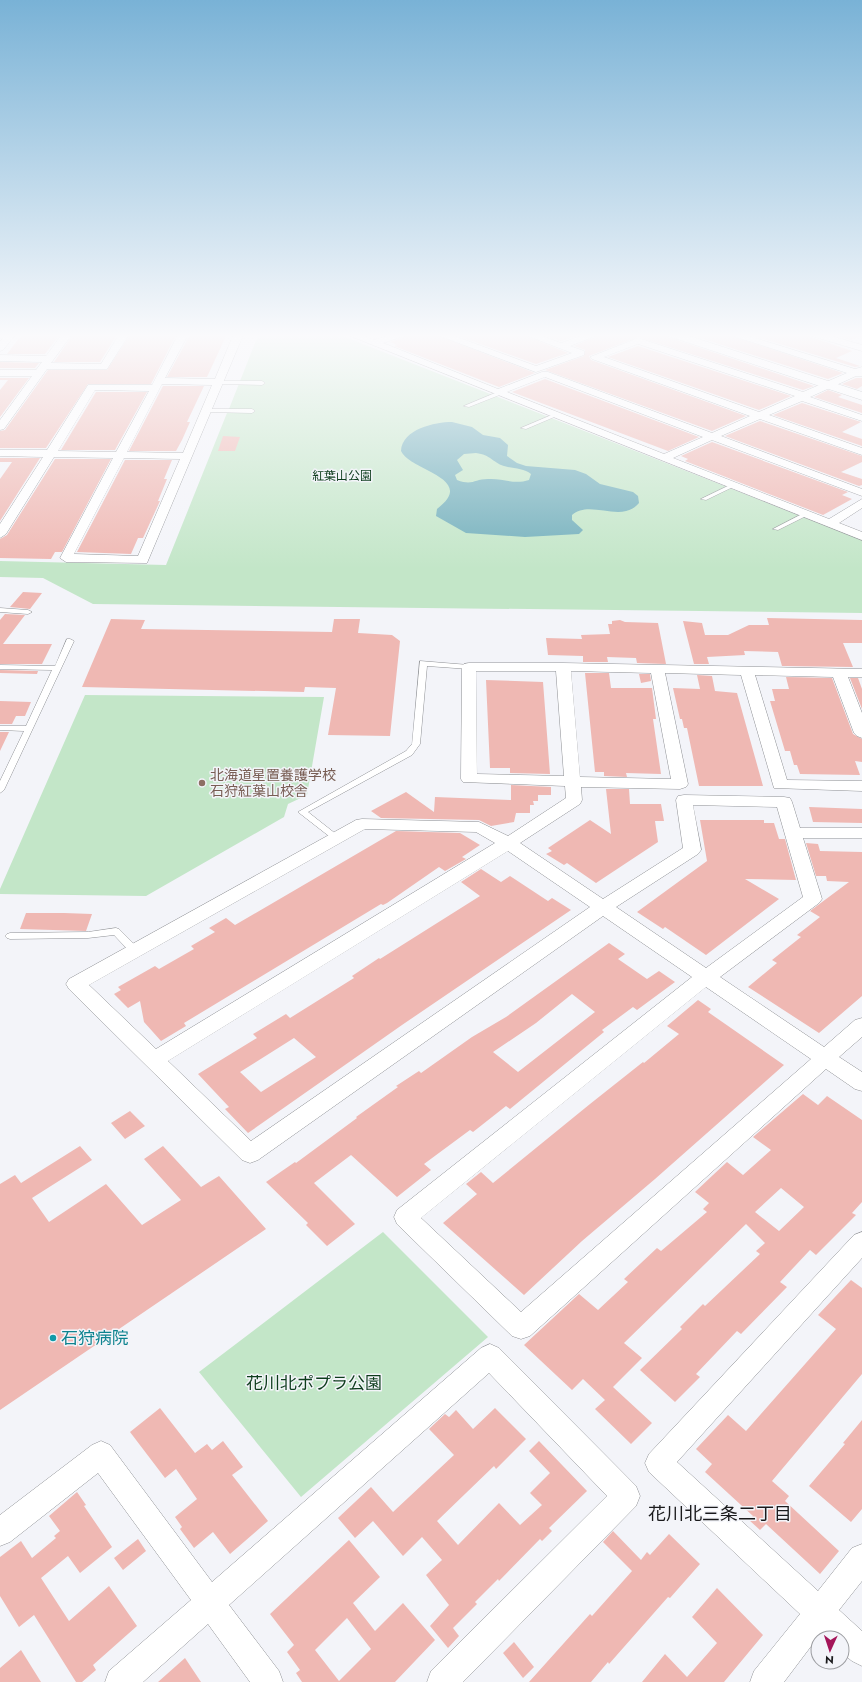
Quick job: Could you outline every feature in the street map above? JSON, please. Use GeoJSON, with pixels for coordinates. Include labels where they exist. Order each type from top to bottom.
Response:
{"type":"FeatureCollection","features":[{"type":"Feature","properties":{"kind":"street"},"geometry":{"type":"LineString","coordinates":[[1,423],[10,411]]}},
{"type":"Feature","properties":{"kind":"street"},"geometry":{"type":"LineString","coordinates":[[0,534],[77,411]]}},
{"type":"Feature","properties":{"kind":"street"},"geometry":{"type":"LineString","coordinates":[[142,411],[66,558],[143,560],[205,411]]}},
{"type":"Feature","properties":{"kind":"street"},"geometry":{"type":"LineString","coordinates":[[547,411],[862,536]]}},
{"type":"Feature","properties":{"kind":"street"},"geometry":{"type":"LineString","coordinates":[[644,411],[862,493]]}},
{"type":"Feature","properties":{"kind":"street"},"geometry":{"type":"LineString","coordinates":[[746,411],[862,452]]}},
{"type":"Feature","properties":{"kind":"street"},"geometry":{"type":"LineString","coordinates":[[664,458],[769,411]]}},
{"type":"Feature","properties":{"kind":"street"},"geometry":{"type":"LineString","coordinates":[[844,411],[862,418]]}},
{"type":"Feature","properties":{"kind":"street"},"geometry":{"type":"LineString","coordinates":[[0,453],[187,456]]}},
{"type":"Feature","properties":{"kind":"street"},"geometry":{"type":"LineString","coordinates":[[830,523],[862,503]]}},
{"type":"Feature","properties":{"kind":"street"},"geometry":{"type":"LineString","coordinates":[[657,669],[680,784],[469,779],[469,667],[563,667],[862,673]]}},
{"type":"Feature","properties":{"kind":"street"},"geometry":{"type":"LineString","coordinates":[[154,1060],[508,843],[574,800],[563,667]]}},
{"type":"Feature","properties":{"kind":"street"},"geometry":{"type":"LineString","coordinates":[[747,671],[780,785],[862,786]]}},
{"type":"Feature","properties":{"kind":"street"},"geometry":{"type":"LineString","coordinates":[[839,673],[862,732]]}},
{"type":"Feature","properties":{"kind":"street"},"geometry":{"type":"LineString","coordinates":[[862,1025],[825,1058],[521,1328],[406,1217],[706,977],[814,899],[792,833],[784,802],[684,800],[692,850],[603,907],[250,1154],[76,984],[362,824],[479,826],[508,843],[603,907],[706,977],[825,1058],[862,1083]]}},
{"type":"Feature","properties":{"kind":"street"},"geometry":{"type":"LineString","coordinates":[[792,833],[862,834]]}},
{"type":"Feature","properties":{"kind":"street"},"geometry":{"type":"LineString","coordinates":[[862,1242],[658,1463],[862,1651]]}},
{"type":"Feature","properties":{"kind":"street"},"geometry":{"type":"LineString","coordinates":[[120,1682],[490,1356],[626,1496],[442,1682]]}},
{"type":"Feature","properties":{"kind":"street"},"geometry":{"type":"LineString","coordinates":[[0,1532],[101,1454],[268,1682]]}},
{"type":"Feature","properties":{"kind":"street"},"geometry":{"type":"LineString","coordinates":[[765,1682],[862,1558]]}},
{"type":"Feature","properties":{"kind":"lane"},"geometry":{"type":"LineString","coordinates":[[524,428],[556,415]]}},
{"type":"Feature","properties":{"kind":"lane"},"geometry":{"type":"LineString","coordinates":[[704,499],[734,485]]}},
{"type":"Feature","properties":{"kind":"lane"},"geometry":{"type":"LineString","coordinates":[[776,529],[806,514]]}},
{"type":"Feature","properties":{"kind":"lane"},"geometry":{"type":"LineString","coordinates":[[0,610],[28,612]]}},
{"type":"Feature","properties":{"kind":"lane"},"geometry":{"type":"LineString","coordinates":[[0,790],[70,641]]}},
{"type":"Feature","properties":{"kind":"lane"},"geometry":{"type":"LineString","coordinates":[[337,838],[302,812],[409,753],[416,744],[423,663],[469,667]]}},
{"type":"Feature","properties":{"kind":"lane"},"geometry":{"type":"LineString","coordinates":[[0,667],[57,668]]}},
{"type":"Feature","properties":{"kind":"lane"},"geometry":{"type":"LineString","coordinates":[[0,728],[29,729]]}},
{"type":"Feature","properties":{"kind":"lane"},"geometry":{"type":"LineString","coordinates":[[10,936],[88,935],[116,931],[135,951]]}},
{"type":"Feature","properties":{"kind":"green space","name":"紅葉山公園"},"geometry":{"type":"Polygon","coordinates":[[[225,411],[535,411],[862,540],[862,613],[93,604],[43,578],[0,577],[0,561],[166,565],[227,413],[225,411]]]}},
{"type":"Feature","properties":{"kind":"green space"},"geometry":{"type":"Polygon","coordinates":[[[85,695],[324,697],[307,795],[288,804],[284,817],[146,896],[0,894],[0,889],[85,695]]]}},
{"type":"Feature","properties":{"kind":"green space","name":"花川北ポプラ公園"},"geometry":{"type":"Polygon","coordinates":[[[383,1232],[488,1337],[301,1497],[199,1372],[383,1232]]]}},
{"type":"Feature","properties":{"kind":"water"},"geometry":{"type":"Polygon","coordinates":[[[452,422],[472,427],[483,435],[500,438],[508,445],[507,456],[517,463],[526,466],[575,470],[586,474],[600,484],[633,492],[638,496],[639,503],[632,509],[624,511],[615,512],[588,509],[579,511],[572,515],[572,520],[583,530],[579,534],[525,537],[466,533],[436,516],[437,509],[448,498],[450,490],[446,482],[407,458],[401,451],[403,443],[413,432],[429,425],[452,422]],[[464,454],[457,460],[463,470],[455,475],[457,480],[462,482],[470,482],[483,479],[499,479],[518,482],[529,480],[531,474],[528,472],[504,466],[481,454],[464,454]]]}},
{"type":"Feature","properties":{"kind":"building"},"geometry":{"type":"Polygon","coordinates":[[[0,411],[4,411],[0,417],[0,411]]]}},
{"type":"Feature","properties":{"kind":"building"},"geometry":{"type":"Polygon","coordinates":[[[18,411],[70,411],[46,448],[0,448],[0,431],[5,430],[18,411]]]}},
{"type":"Feature","properties":{"kind":"building"},"geometry":{"type":"Polygon","coordinates":[[[84,411],[136,411],[115,450],[61,450],[84,411]]]}},
{"type":"Feature","properties":{"kind":"building"},"geometry":{"type":"Polygon","coordinates":[[[150,411],[192,411],[187,422],[190,422],[176,451],[129,451],[150,411]]]}},
{"type":"Feature","properties":{"kind":"building"},"geometry":{"type":"Polygon","coordinates":[[[564,411],[631,411],[699,437],[668,451],[564,411]]]}},
{"type":"Feature","properties":{"kind":"building"},"geometry":{"type":"Polygon","coordinates":[[[659,411],[734,411],[746,416],[712,431],[659,411]]]}},
{"type":"Feature","properties":{"kind":"building"},"geometry":{"type":"Polygon","coordinates":[[[781,411],[828,411],[861,422],[842,432],[862,439],[862,446],[773,415],[781,411]]]}},
{"type":"Feature","properties":{"kind":"building"},"geometry":{"type":"Polygon","coordinates":[[[760,421],[862,456],[862,462],[841,472],[862,479],[862,485],[859,486],[725,436],[760,421]]]}},
{"type":"Feature","properties":{"kind":"building"},"geometry":{"type":"Polygon","coordinates":[[[223,436],[240,437],[235,451],[218,451],[223,436]]]}},
{"type":"Feature","properties":{"kind":"building"},"geometry":{"type":"Polygon","coordinates":[[[712,442],[848,492],[842,495],[852,499],[823,515],[685,461],[688,459],[681,456],[712,442]]]}},
{"type":"Feature","properties":{"kind":"building"},"geometry":{"type":"Polygon","coordinates":[[[0,458],[40,458],[0,521],[0,479],[12,462],[0,462],[0,458]]]}},
{"type":"Feature","properties":{"kind":"building"},"geometry":{"type":"Polygon","coordinates":[[[55,459],[111,459],[62,552],[55,552],[51,559],[0,558],[0,539],[7,535],[55,459]]]}},
{"type":"Feature","properties":{"kind":"building"},"geometry":{"type":"Polygon","coordinates":[[[125,460],[172,460],[164,479],[167,479],[158,501],[160,501],[143,538],[138,538],[131,554],[77,552],[125,460]]]}},
{"type":"Feature","properties":{"kind":"building"},"geometry":{"type":"Polygon","coordinates":[[[23,592],[42,593],[30,609],[10,607],[23,592]]]}},
{"type":"Feature","properties":{"kind":"building"},"geometry":{"type":"Polygon","coordinates":[[[5,614],[25,615],[3,644],[52,644],[42,664],[0,664],[0,620],[5,614]]]}},
{"type":"Feature","properties":{"kind":"building"},"geometry":{"type":"Polygon","coordinates":[[[767,618],[862,620],[862,643],[843,643],[853,667],[782,666],[778,652],[744,651],[745,655],[707,657],[709,664],[694,664],[683,621],[702,623],[705,635],[728,635],[749,625],[769,625],[767,618]]]}},
{"type":"Feature","properties":{"kind":"building"},"geometry":{"type":"Polygon","coordinates":[[[111,619],[145,620],[141,629],[332,632],[334,619],[360,619],[358,633],[392,635],[400,641],[390,736],[328,735],[336,688],[305,687],[304,692],[82,687],[111,619]]]}},
{"type":"Feature","properties":{"kind":"building"},"geometry":{"type":"Polygon","coordinates":[[[620,620],[625,622],[658,623],[666,664],[637,663],[636,658],[607,657],[608,662],[583,662],[583,656],[548,655],[546,638],[582,639],[581,635],[610,634],[608,624],[612,624],[612,621],[620,620]]]}},
{"type":"Feature","properties":{"kind":"building"},"geometry":{"type":"Polygon","coordinates":[[[0,670],[38,671],[37,674],[0,673],[0,670]]]}},
{"type":"Feature","properties":{"kind":"building"},"geometry":{"type":"Polygon","coordinates":[[[585,673],[609,673],[611,688],[652,688],[656,719],[653,719],[661,774],[626,773],[627,777],[604,776],[604,772],[595,772],[585,673]]]}},
{"type":"Feature","properties":{"kind":"building"},"geometry":{"type":"Polygon","coordinates":[[[639,674],[650,674],[651,681],[641,683],[639,674]]]}},
{"type":"Feature","properties":{"kind":"building"},"geometry":{"type":"Polygon","coordinates":[[[697,675],[712,676],[715,691],[737,693],[763,786],[699,786],[687,728],[684,728],[682,719],[680,719],[673,688],[700,689],[697,675]]]}},
{"type":"Feature","properties":{"kind":"building"},"geometry":{"type":"Polygon","coordinates":[[[786,677],[832,678],[853,734],[862,739],[862,762],[855,761],[860,775],[800,774],[797,765],[794,765],[790,751],[785,751],[770,701],[775,701],[772,689],[789,689],[786,677]]]}},
{"type":"Feature","properties":{"kind":"building"},"geometry":{"type":"Polygon","coordinates":[[[850,678],[858,678],[862,689],[862,709],[850,678]]]}},
{"type":"Feature","properties":{"kind":"building"},"geometry":{"type":"Polygon","coordinates":[[[486,680],[543,682],[550,774],[510,773],[510,768],[490,768],[486,680]]]}},
{"type":"Feature","properties":{"kind":"building"},"geometry":{"type":"Polygon","coordinates":[[[0,701],[31,702],[25,716],[16,716],[12,724],[0,724],[0,701]]]}},
{"type":"Feature","properties":{"kind":"building"},"geometry":{"type":"Polygon","coordinates":[[[0,732],[9,732],[0,751],[0,732]]]}},
{"type":"Feature","properties":{"kind":"building"},"geometry":{"type":"Polygon","coordinates":[[[511,785],[551,787],[551,795],[538,795],[538,801],[533,801],[534,805],[530,805],[530,813],[516,813],[514,822],[491,826],[479,820],[381,818],[371,811],[406,792],[434,812],[435,797],[511,800],[511,785]]]}},
{"type":"Feature","properties":{"kind":"building"},"geometry":{"type":"Polygon","coordinates":[[[606,789],[629,789],[630,804],[661,804],[664,821],[655,821],[658,842],[596,883],[567,863],[564,865],[546,854],[552,851],[548,848],[590,820],[611,834],[606,789]]]}},
{"type":"Feature","properties":{"kind":"building"},"geometry":{"type":"Polygon","coordinates":[[[809,807],[862,809],[862,823],[813,822],[809,807]]]}},
{"type":"Feature","properties":{"kind":"building"},"geometry":{"type":"Polygon","coordinates":[[[700,820],[764,820],[764,823],[774,823],[779,839],[785,839],[796,880],[745,879],[779,899],[706,955],[665,927],[663,929],[637,912],[707,861],[700,820]]]}},
{"type":"Feature","properties":{"kind":"building"},"geometry":{"type":"Polygon","coordinates":[[[396,831],[460,833],[480,845],[462,857],[466,859],[445,871],[439,867],[387,903],[383,905],[381,904],[184,1023],[186,1026],[161,1041],[144,1022],[140,1001],[128,1008],[114,994],[121,990],[118,987],[155,966],[159,969],[194,949],[191,946],[215,932],[209,928],[226,918],[235,925],[396,831]]]}},
{"type":"Feature","properties":{"kind":"building"},"geometry":{"type":"Polygon","coordinates":[[[806,843],[818,844],[820,851],[862,852],[862,996],[819,1033],[748,987],[777,963],[772,960],[801,937],[797,935],[820,917],[810,911],[849,882],[827,881],[826,876],[816,876],[806,843]]]}},
{"type":"Feature","properties":{"kind":"building"},"geometry":{"type":"Polygon","coordinates":[[[481,869],[501,882],[510,876],[548,901],[552,898],[571,910],[402,1025],[248,1133],[225,1109],[229,1107],[198,1074],[257,1038],[253,1034],[286,1014],[290,1018],[354,978],[352,976],[379,958],[380,959],[480,896],[461,882],[481,869]],[[294,1038],[240,1072],[261,1092],[316,1057],[294,1038]]]}},
{"type":"Feature","properties":{"kind":"building"},"geometry":{"type":"Polygon","coordinates":[[[26,913],[92,914],[86,931],[20,929],[26,913]]]}},
{"type":"Feature","properties":{"kind":"building"},"geometry":{"type":"Polygon","coordinates":[[[609,943],[625,954],[618,959],[647,979],[659,971],[675,982],[637,1010],[633,1007],[602,1030],[604,1032],[510,1109],[506,1106],[473,1132],[470,1130],[424,1164],[431,1170],[397,1197],[351,1155],[314,1183],[355,1224],[327,1246],[306,1225],[308,1223],[266,1182],[295,1162],[296,1163],[357,1118],[356,1117],[398,1087],[396,1086],[419,1071],[421,1073],[472,1037],[506,1017],[609,943]],[[572,994],[536,1023],[493,1052],[518,1072],[595,1012],[572,994]]]}},
{"type":"Feature","properties":{"kind":"building"},"geometry":{"type":"Polygon","coordinates":[[[698,1000],[711,1009],[708,1012],[784,1065],[655,1179],[582,1241],[524,1295],[443,1223],[477,1194],[466,1184],[481,1172],[493,1183],[679,1034],[667,1026],[698,1000]]]}},
{"type":"Feature","properties":{"kind":"building"},"geometry":{"type":"Polygon","coordinates":[[[803,1094],[818,1105],[827,1096],[862,1120],[862,1202],[852,1213],[856,1215],[816,1255],[810,1250],[780,1282],[787,1287],[741,1334],[737,1331],[696,1374],[700,1377],[675,1402],[640,1370],[682,1329],[680,1327],[703,1304],[705,1306],[760,1254],[756,1251],[765,1243],[746,1224],[624,1343],[642,1358],[613,1387],[652,1423],[631,1444],[595,1409],[605,1400],[583,1379],[572,1390],[524,1345],[579,1294],[598,1310],[628,1282],[624,1279],[657,1248],[661,1251],[707,1212],[703,1209],[709,1203],[695,1192],[727,1162],[743,1175],[771,1150],[753,1137],[803,1094]],[[781,1188],[755,1212],[779,1231],[804,1207],[781,1188]]]}},
{"type":"Feature","properties":{"kind":"building"},"geometry":{"type":"Polygon","coordinates":[[[130,1111],[145,1126],[125,1139],[111,1123],[130,1111]]]}},
{"type":"Feature","properties":{"kind":"building","name":"石狩病院"},"geometry":{"type":"Polygon","coordinates":[[[80,1146],[92,1160],[32,1198],[49,1222],[106,1184],[142,1225],[181,1200],[144,1159],[163,1146],[201,1187],[219,1176],[266,1229],[0,1410],[0,1184],[15,1175],[21,1183],[80,1146]]]}},
{"type":"Feature","properties":{"kind":"building"},"geometry":{"type":"Polygon","coordinates":[[[851,1280],[862,1288],[862,1374],[772,1481],[789,1496],[785,1501],[839,1551],[820,1574],[766,1524],[760,1530],[749,1520],[753,1516],[705,1472],[712,1464],[696,1449],[728,1415],[746,1431],[836,1329],[818,1315],[851,1280]]]}},
{"type":"Feature","properties":{"kind":"building"},"geometry":{"type":"Polygon","coordinates":[[[160,1408],[195,1453],[207,1444],[212,1450],[223,1441],[243,1467],[232,1475],[268,1521],[230,1554],[213,1532],[194,1548],[180,1529],[182,1527],[175,1517],[197,1499],[176,1469],[165,1478],[130,1432],[160,1408]]]}},
{"type":"Feature","properties":{"kind":"building"},"geometry":{"type":"Polygon","coordinates":[[[495,1408],[526,1439],[496,1469],[494,1466],[437,1521],[458,1545],[499,1503],[520,1525],[542,1505],[530,1493],[550,1473],[529,1451],[539,1441],[587,1491],[549,1528],[552,1531],[542,1541],[540,1539],[499,1581],[498,1579],[475,1602],[477,1604],[453,1628],[459,1636],[448,1648],[430,1626],[449,1605],[426,1575],[442,1560],[422,1537],[403,1556],[373,1521],[355,1538],[338,1518],[371,1487],[393,1512],[454,1455],[429,1429],[445,1414],[449,1417],[456,1410],[473,1429],[495,1408]]]}},
{"type":"Feature","properties":{"kind":"building"},"geometry":{"type":"Polygon","coordinates":[[[862,1420],[862,1509],[851,1522],[809,1486],[845,1444],[843,1443],[862,1420]]]}},
{"type":"Feature","properties":{"kind":"building"},"geometry":{"type":"Polygon","coordinates":[[[77,1492],[86,1505],[84,1506],[112,1547],[80,1573],[68,1556],[41,1578],[69,1621],[109,1586],[137,1626],[93,1665],[96,1670],[82,1682],[76,1682],[34,1615],[19,1627],[0,1596],[0,1557],[21,1541],[32,1558],[56,1538],[54,1536],[60,1531],[49,1516],[77,1492]]]}},
{"type":"Feature","properties":{"kind":"building"},"geometry":{"type":"Polygon","coordinates":[[[613,1531],[641,1560],[647,1552],[650,1555],[669,1534],[700,1564],[591,1682],[529,1682],[590,1614],[592,1616],[632,1571],[603,1542],[613,1531]]]}},
{"type":"Feature","properties":{"kind":"building"},"geometry":{"type":"Polygon","coordinates":[[[138,1539],[146,1551],[123,1570],[114,1558],[138,1539]]]}},
{"type":"Feature","properties":{"kind":"building"},"geometry":{"type":"Polygon","coordinates":[[[349,1540],[380,1577],[353,1603],[375,1631],[403,1603],[435,1640],[395,1682],[302,1682],[296,1673],[300,1670],[287,1652],[294,1645],[270,1614],[349,1540]],[[347,1618],[315,1650],[339,1681],[371,1649],[347,1618]]]}},
{"type":"Feature","properties":{"kind":"building"},"geometry":{"type":"Polygon","coordinates":[[[717,1588],[763,1635],[724,1682],[642,1682],[665,1654],[687,1677],[717,1643],[692,1617],[717,1588]]]}},
{"type":"Feature","properties":{"kind":"building"},"geometry":{"type":"Polygon","coordinates":[[[514,1642],[534,1667],[523,1678],[503,1653],[514,1642]]]}},
{"type":"Feature","properties":{"kind":"building"},"geometry":{"type":"Polygon","coordinates":[[[21,1650],[41,1682],[0,1682],[0,1668],[21,1650]]]}},
{"type":"Feature","properties":{"kind":"building"},"geometry":{"type":"Polygon","coordinates":[[[185,1658],[201,1682],[158,1682],[185,1658]]]}},
{"type":"Feature","properties":{"kind":"place","name":"北海道星置養護学校 石狩紅葉山校舎"},"geometry":{"type":"Point","coordinates":[202,783]}},
{"type":"Feature","properties":{"kind":"place","name":"石狩病院"},"geometry":{"type":"Point","coordinates":[53,1338]}},
{"type":"Feature","properties":{"kind":"district","name":"花川北三条二丁目"},"geometry":{"type":"Point","coordinates":[720,1514]}}]}
